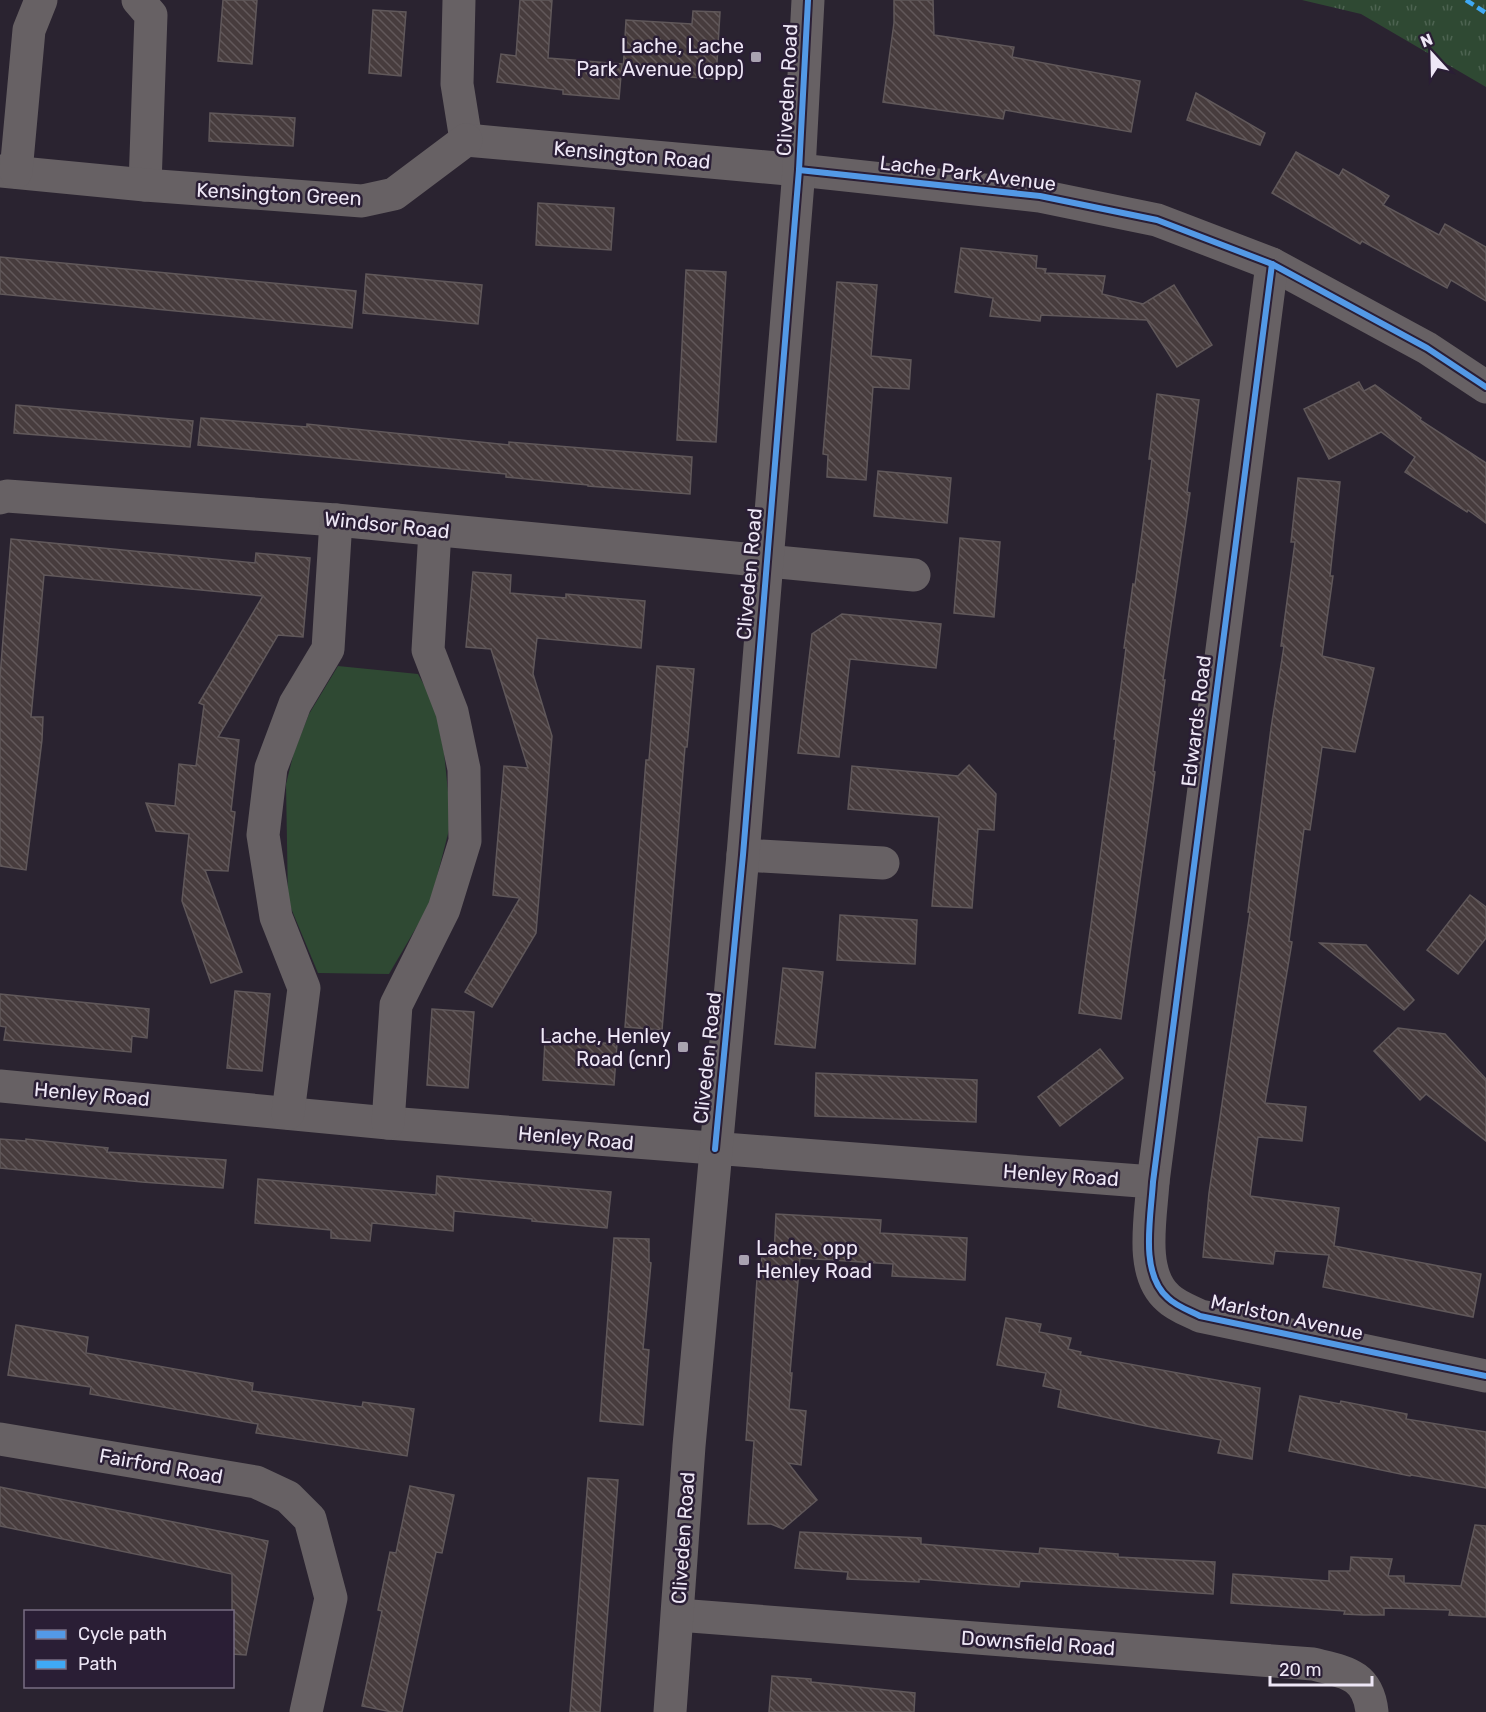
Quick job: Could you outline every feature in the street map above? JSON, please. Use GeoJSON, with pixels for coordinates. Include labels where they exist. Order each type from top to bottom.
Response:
{"type":"FeatureCollection","features":[{"type":"Feature","properties":{"kind":"street","name":"Kensington Green"},"geometry":{"type":"LineString","coordinates":[[42,0],[29,30],[8,171],[146,185],[362,201],[394,194],[466,140]]}},
{"type":"Feature","properties":{"kind":"street"},"geometry":{"type":"LineString","coordinates":[[138,0],[151,15],[146,185]]}},
{"type":"Feature","properties":{"kind":"street"},"geometry":{"type":"LineString","coordinates":[[459,0],[457,84],[466,140]]}},
{"type":"Feature","properties":{"kind":"street","name":"Cliveden Road"},"geometry":{"type":"LineString","coordinates":[[670,1712],[689,1446],[744,855],[799,170],[808,0]]}},
{"type":"Feature","properties":{"kind":"street","name":"Kensington Road"},"geometry":{"type":"LineString","coordinates":[[466,140],[799,170]]}},
{"type":"Feature","properties":{"kind":"street","name":"Lache Park Avenue"},"geometry":{"type":"LineString","coordinates":[[799,170],[1040,196],[1157,220],[1272,264],[1427,348],[1486,387]]}},
{"type":"Feature","properties":{"kind":"street","name":"Edwards Road"},"geometry":{"type":"LineString","coordinates":[[1153,1182],[1272,264]]}},
{"type":"Feature","properties":{"kind":"street","name":"Windsor Road"},"geometry":{"type":"LineString","coordinates":[[4,497],[336,520],[914,575]]}},
{"type":"Feature","properties":{"kind":"street"},"geometry":{"type":"LineString","coordinates":[[288,1113],[303,988],[276,917],[263,835],[271,768],[295,704],[328,649],[336,520]]}},
{"type":"Feature","properties":{"kind":"street"},"geometry":{"type":"LineString","coordinates":[[388,1123],[396,1005],[444,909],[465,841],[464,769],[452,712],[428,650],[435,530]]}},
{"type":"Feature","properties":{"kind":"street"},"geometry":{"type":"LineString","coordinates":[[744,855],[883,863]]}},
{"type":"Feature","properties":{"kind":"street","name":"Henley Road"},"geometry":{"type":"LineString","coordinates":[[0,1086],[388,1123],[1153,1182]]}},
{"type":"Feature","properties":{"kind":"street","name":"Marlston Avenue"},"geometry":{"type":"LineString","coordinates":[[1153,1182],[1149,1263],[1156,1284],[1168,1299],[1200,1316],[1486,1376]]}},
{"type":"Feature","properties":{"kind":"street","name":"Fairford Road"},"geometry":{"type":"LineString","coordinates":[[0,1439],[256,1482],[288,1497],[310,1519],[331,1598],[306,1712]]}},
{"type":"Feature","properties":{"kind":"street","name":"Downsfield Road"},"geometry":{"type":"LineString","coordinates":[[678,1615],[1313,1664],[1349,1673],[1362,1683],[1371,1699],[1372,1712]]}},
{"type":"Feature","properties":{"kind":"green space"},"geometry":{"type":"Polygon","coordinates":[[[1302,0],[1486,0],[1486,87],[1361,14],[1302,0]]]}},
{"type":"Feature","properties":{"kind":"green space"},"geometry":{"type":"Polygon","coordinates":[[[338,666],[418,674],[434,703],[444,752],[451,822],[430,904],[389,974],[318,973],[288,901],[286,784],[294,752],[309,714],[338,666]]]}},
{"type":"Feature","properties":{"kind":"building"},"geometry":{"type":"Polygon","coordinates":[[[223,0],[257,0],[252,64],[218,61],[223,0]]]}},
{"type":"Feature","properties":{"kind":"building"},"geometry":{"type":"Polygon","coordinates":[[[520,0],[552,0],[548,58],[622,64],[619,99],[563,94],[563,90],[497,82],[501,54],[516,56],[520,0]]]}},
{"type":"Feature","properties":{"kind":"building"},"geometry":{"type":"Polygon","coordinates":[[[894,0],[933,0],[934,35],[1014,47],[1012,57],[1140,81],[1131,132],[1005,110],[1003,119],[883,102],[894,23],[894,0]]]}},
{"type":"Feature","properties":{"kind":"building"},"geometry":{"type":"Polygon","coordinates":[[[373,10],[406,12],[401,76],[369,73],[373,10]]]}},
{"type":"Feature","properties":{"kind":"building"},"geometry":{"type":"Polygon","coordinates":[[[693,11],[720,12],[716,79],[623,72],[626,20],[692,24],[693,11]]]}},
{"type":"Feature","properties":{"kind":"building"},"geometry":{"type":"Polygon","coordinates":[[[1196,93],[1265,133],[1260,145],[1187,120],[1196,93]]]}},
{"type":"Feature","properties":{"kind":"building"},"geometry":{"type":"Polygon","coordinates":[[[210,113],[295,118],[293,146],[209,141],[210,113]]]}},
{"type":"Feature","properties":{"kind":"building"},"geometry":{"type":"Polygon","coordinates":[[[1296,152],[1339,176],[1343,169],[1389,196],[1383,205],[1439,235],[1445,224],[1486,247],[1486,301],[1451,280],[1447,288],[1362,241],[1360,244],[1272,193],[1296,152]]]}},
{"type":"Feature","properties":{"kind":"building"},"geometry":{"type":"Polygon","coordinates":[[[538,203],[614,208],[611,250],[536,245],[538,203]]]}},
{"type":"Feature","properties":{"kind":"building"},"geometry":{"type":"Polygon","coordinates":[[[961,248],[1037,256],[1036,268],[1046,269],[1045,273],[1105,276],[1102,294],[1143,304],[1174,285],[1212,345],[1177,367],[1147,320],[1041,315],[1040,321],[990,316],[993,298],[955,292],[961,248]]]}},
{"type":"Feature","properties":{"kind":"building"},"geometry":{"type":"Polygon","coordinates":[[[0,257],[356,291],[352,328],[0,294],[0,257]]]}},
{"type":"Feature","properties":{"kind":"building"},"geometry":{"type":"Polygon","coordinates":[[[686,270],[726,272],[716,442],[677,440],[686,270]]]}},
{"type":"Feature","properties":{"kind":"building"},"geometry":{"type":"Polygon","coordinates":[[[366,274],[482,285],[478,324],[363,313],[366,274]]]}},
{"type":"Feature","properties":{"kind":"building"},"geometry":{"type":"Polygon","coordinates":[[[837,282],[877,285],[871,356],[911,360],[909,389],[873,387],[866,480],[827,477],[828,455],[823,454],[837,282]]]}},
{"type":"Feature","properties":{"kind":"building"},"geometry":{"type":"Polygon","coordinates":[[[1359,382],[1364,391],[1375,385],[1421,418],[1420,420],[1486,463],[1486,523],[1405,472],[1415,457],[1381,432],[1329,459],[1304,409],[1359,382]]]}},
{"type":"Feature","properties":{"kind":"building"},"geometry":{"type":"Polygon","coordinates":[[[1157,394],[1199,400],[1187,492],[1190,493],[1163,680],[1165,680],[1153,771],[1155,772],[1121,1019],[1079,1013],[1116,739],[1114,739],[1126,648],[1124,648],[1152,459],[1149,459],[1157,394]]]}},
{"type":"Feature","properties":{"kind":"building"},"geometry":{"type":"Polygon","coordinates":[[[16,405],[193,421],[190,447],[14,433],[16,405]]]}},
{"type":"Feature","properties":{"kind":"building"},"geometry":{"type":"Polygon","coordinates":[[[201,418],[307,427],[307,424],[509,445],[509,442],[692,457],[690,494],[588,486],[506,477],[506,474],[198,445],[201,418]]]}},
{"type":"Feature","properties":{"kind":"building"},"geometry":{"type":"Polygon","coordinates":[[[878,471],[951,478],[947,523],[874,516],[878,471]]]}},
{"type":"Feature","properties":{"kind":"building"},"geometry":{"type":"Polygon","coordinates":[[[1298,478],[1340,482],[1330,576],[1333,576],[1322,656],[1374,668],[1355,752],[1322,747],[1310,830],[1304,829],[1289,941],[1292,942],[1265,1103],[1306,1107],[1302,1141],[1258,1137],[1250,1196],[1339,1208],[1334,1246],[1481,1274],[1473,1317],[1323,1287],[1329,1255],[1275,1251],[1273,1264],[1203,1257],[1209,1193],[1250,912],[1248,912],[1271,728],[1284,646],[1281,646],[1295,542],[1291,542],[1298,478]]]}},
{"type":"Feature","properties":{"kind":"building"},"geometry":{"type":"Polygon","coordinates":[[[960,538],[1000,542],[994,617],[954,613],[960,538]]]}},
{"type":"Feature","properties":{"kind":"building"},"geometry":{"type":"Polygon","coordinates":[[[11,539],[255,563],[256,553],[310,558],[303,637],[278,635],[218,737],[239,740],[231,811],[235,812],[228,871],[205,870],[242,972],[211,983],[182,901],[189,834],[156,831],[146,803],[175,806],[179,764],[196,766],[204,705],[199,703],[263,596],[44,575],[31,717],[43,717],[42,740],[26,870],[0,866],[0,677],[11,539]]]}},
{"type":"Feature","properties":{"kind":"building"},"geometry":{"type":"Polygon","coordinates":[[[473,572],[511,575],[510,593],[566,598],[566,594],[645,601],[641,648],[537,638],[533,674],[552,736],[536,933],[492,1007],[465,992],[520,898],[493,895],[504,766],[528,768],[491,649],[466,647],[473,572]]]}},
{"type":"Feature","properties":{"kind":"building"},"geometry":{"type":"Polygon","coordinates":[[[842,614],[941,624],[936,668],[850,659],[839,757],[798,753],[812,634],[842,614]]]}},
{"type":"Feature","properties":{"kind":"building"},"geometry":{"type":"Polygon","coordinates":[[[657,666],[694,669],[687,747],[685,747],[662,1030],[625,1027],[646,760],[649,760],[657,666]]]}},
{"type":"Feature","properties":{"kind":"building"},"geometry":{"type":"Polygon","coordinates":[[[969,765],[996,794],[994,830],[978,829],[972,908],[932,906],[939,817],[848,809],[852,766],[958,776],[969,765]]]}},
{"type":"Feature","properties":{"kind":"building"},"geometry":{"type":"Polygon","coordinates":[[[1470,895],[1486,907],[1486,938],[1458,974],[1427,950],[1470,895]]]}},
{"type":"Feature","properties":{"kind":"building"},"geometry":{"type":"Polygon","coordinates":[[[840,915],[917,920],[915,964],[837,960],[840,915]]]}},
{"type":"Feature","properties":{"kind":"building"},"geometry":{"type":"Polygon","coordinates":[[[1320,943],[1366,945],[1414,1000],[1404,1010],[1320,943]]]}},
{"type":"Feature","properties":{"kind":"building"},"geometry":{"type":"Polygon","coordinates":[[[783,968],[823,972],[815,1048],[775,1044],[783,968]]]}},
{"type":"Feature","properties":{"kind":"building"},"geometry":{"type":"Polygon","coordinates":[[[235,991],[270,994],[262,1071],[227,1068],[235,991]]]}},
{"type":"Feature","properties":{"kind":"building"},"geometry":{"type":"Polygon","coordinates":[[[0,994],[149,1009],[147,1038],[132,1036],[131,1052],[4,1040],[6,1027],[0,1026],[0,994]]]}},
{"type":"Feature","properties":{"kind":"building"},"geometry":{"type":"Polygon","coordinates":[[[432,1009],[474,1012],[468,1088],[427,1085],[432,1009]]]}},
{"type":"Feature","properties":{"kind":"building"},"geometry":{"type":"Polygon","coordinates":[[[1398,1028],[1445,1034],[1486,1079],[1486,1141],[1426,1094],[1420,1100],[1374,1051],[1398,1028]]]}},
{"type":"Feature","properties":{"kind":"building"},"geometry":{"type":"Polygon","coordinates":[[[545,1039],[617,1044],[614,1085],[543,1080],[545,1039]]]}},
{"type":"Feature","properties":{"kind":"building"},"geometry":{"type":"Polygon","coordinates":[[[1100,1049],[1123,1078],[1060,1126],[1038,1097],[1100,1049]]]}},
{"type":"Feature","properties":{"kind":"building"},"geometry":{"type":"Polygon","coordinates":[[[816,1073],[977,1080],[976,1122],[815,1116],[816,1073]]]}},
{"type":"Feature","properties":{"kind":"building"},"geometry":{"type":"Polygon","coordinates":[[[0,1139],[26,1141],[26,1139],[108,1148],[107,1152],[226,1160],[223,1188],[0,1168],[0,1139]]]}},
{"type":"Feature","properties":{"kind":"building"},"geometry":{"type":"Polygon","coordinates":[[[437,1176],[611,1192],[607,1228],[454,1211],[453,1231],[372,1223],[370,1241],[331,1238],[331,1230],[255,1223],[258,1179],[436,1195],[437,1176]]]}},
{"type":"Feature","properties":{"kind":"building"},"geometry":{"type":"Polygon","coordinates":[[[776,1214],[881,1220],[880,1233],[967,1238],[965,1280],[892,1276],[893,1264],[800,1258],[789,1409],[806,1411],[801,1465],[788,1463],[817,1500],[783,1529],[771,1524],[748,1524],[754,1441],[746,1440],[757,1279],[760,1280],[762,1256],[774,1257],[776,1214]]]}},
{"type":"Feature","properties":{"kind":"building"},"geometry":{"type":"Polygon","coordinates":[[[614,1238],[649,1239],[649,1262],[651,1263],[643,1349],[649,1350],[643,1425],[600,1421],[614,1238]]]}},
{"type":"Feature","properties":{"kind":"building"},"geometry":{"type":"Polygon","coordinates":[[[1006,1318],[1041,1324],[1039,1332],[1071,1338],[1068,1349],[1081,1352],[1080,1355],[1260,1388],[1252,1459],[1218,1453],[1221,1440],[1058,1407],[1061,1390],[1043,1386],[1046,1373],[997,1365],[1006,1318]]]}},
{"type":"Feature","properties":{"kind":"building"},"geometry":{"type":"Polygon","coordinates":[[[16,1325],[88,1337],[86,1353],[253,1383],[252,1391],[362,1407],[363,1402],[414,1409],[407,1456],[256,1433],[258,1424],[90,1394],[91,1387],[8,1375],[16,1325]]]}},
{"type":"Feature","properties":{"kind":"building"},"geometry":{"type":"Polygon","coordinates":[[[1300,1396],[1340,1404],[1341,1401],[1407,1414],[1406,1419],[1486,1432],[1486,1488],[1410,1476],[1289,1451],[1300,1396]]]}},
{"type":"Feature","properties":{"kind":"building"},"geometry":{"type":"Polygon","coordinates":[[[588,1478],[618,1480],[600,1712],[570,1712],[588,1478]]]}},
{"type":"Feature","properties":{"kind":"building"},"geometry":{"type":"Polygon","coordinates":[[[410,1486],[454,1495],[442,1553],[436,1552],[402,1712],[392,1712],[362,1706],[382,1611],[378,1610],[390,1552],[396,1553],[410,1486]]]}},
{"type":"Feature","properties":{"kind":"building"},"geometry":{"type":"Polygon","coordinates":[[[0,1487],[268,1541],[246,1655],[234,1654],[232,1574],[0,1526],[0,1487]]]}},
{"type":"Feature","properties":{"kind":"building"},"geometry":{"type":"Polygon","coordinates":[[[1475,1525],[1486,1526],[1486,1617],[1449,1615],[1450,1610],[1384,1608],[1384,1615],[1364,1615],[1344,1614],[1345,1611],[1231,1603],[1233,1574],[1329,1581],[1329,1571],[1350,1571],[1351,1557],[1392,1559],[1388,1576],[1404,1576],[1404,1583],[1461,1586],[1475,1525]]]}},
{"type":"Feature","properties":{"kind":"building"},"geometry":{"type":"Polygon","coordinates":[[[800,1532],[921,1538],[921,1544],[1039,1554],[1040,1548],[1118,1554],[1118,1557],[1215,1562],[1213,1594],[1020,1581],[1019,1587],[919,1579],[919,1582],[847,1579],[848,1572],[795,1568],[800,1532]]]}},
{"type":"Feature","properties":{"kind":"building"},"geometry":{"type":"Polygon","coordinates":[[[772,1676],[915,1693],[914,1712],[769,1712],[772,1676]]]}},
{"type":"Feature","properties":{"kind":"marked path"},"geometry":{"type":"LineString","coordinates":[[1466,0],[1486,13]]}},
{"type":"Feature","properties":{"kind":"cycle path"},"geometry":{"type":"LineString","coordinates":[[715,1149],[743,855],[799,170],[808,0]]}},
{"type":"Feature","properties":{"kind":"cycle path"},"geometry":{"type":"LineString","coordinates":[[799,170],[1040,196],[1157,220],[1272,264],[1427,348],[1486,387]]}},
{"type":"Feature","properties":{"kind":"cycle path"},"geometry":{"type":"LineString","coordinates":[[1272,264],[1153,1182],[1149,1227],[1150,1260],[1159,1287],[1168,1298],[1200,1316],[1486,1376]]}},
{"type":"Feature","properties":{"kind":"place","name":"Lache, Lache Park Avenue (opp)"},"geometry":{"type":"Point","coordinates":[756,57]}},
{"type":"Feature","properties":{"kind":"place","name":"Lache, Henley Road (cnr)"},"geometry":{"type":"Point","coordinates":[683,1047]}},
{"type":"Feature","properties":{"kind":"place","name":"Lache, opp Henley Road"},"geometry":{"type":"Point","coordinates":[744,1260]}}]}
